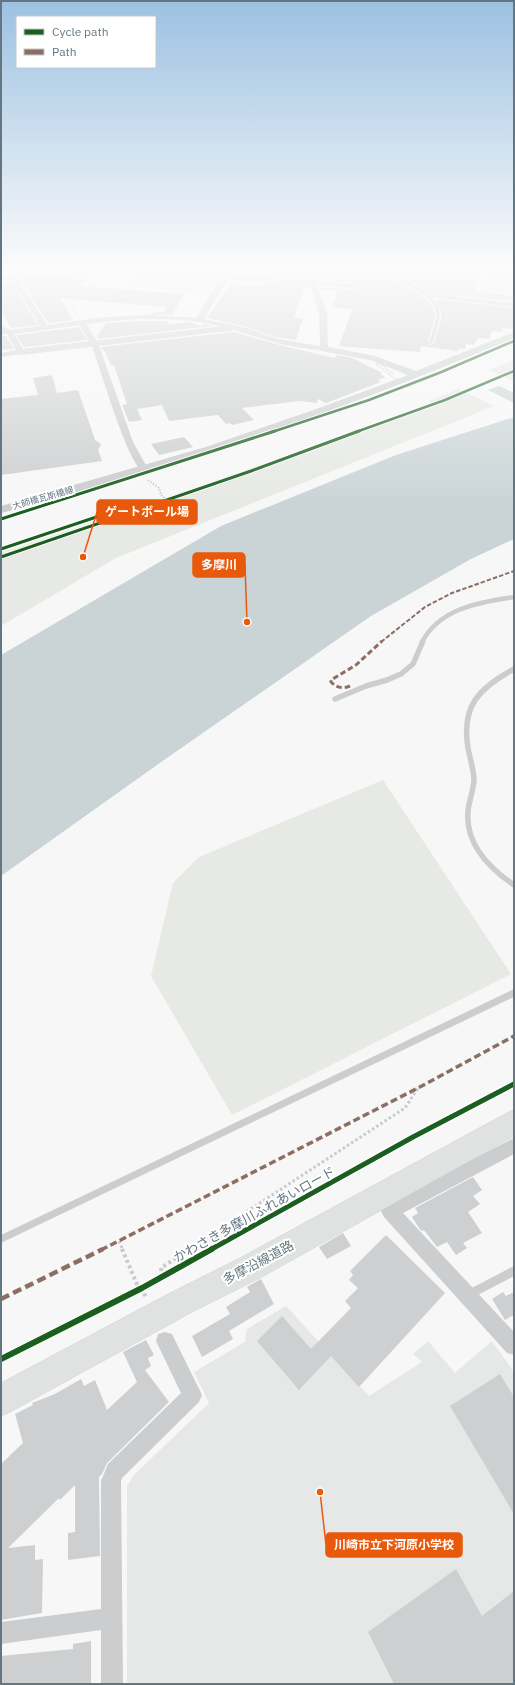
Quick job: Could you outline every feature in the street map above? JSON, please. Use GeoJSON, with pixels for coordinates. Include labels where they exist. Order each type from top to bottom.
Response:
{"type":"FeatureCollection","features":[{"type":"Feature","properties":{"kind":"main road","name":"多摩沿線道路"},"geometry":{"type":"LineString","coordinates":[[1,1400],[182,1302],[250,1268],[514,1122]]}},
{"type":"Feature","properties":{"kind":"street"},"geometry":{"type":"LineString","coordinates":[[17,347],[21,352]]}},
{"type":"Feature","properties":{"kind":"street"},"geometry":{"type":"LineString","coordinates":[[1,355],[78,347]]}},
{"type":"Feature","properties":{"kind":"street"},"geometry":{"type":"LineString","coordinates":[[96,347],[128,442],[144,469]]}},
{"type":"Feature","properties":{"kind":"street"},"geometry":{"type":"LineString","coordinates":[[311,347],[372,358],[416,379]]}},
{"type":"Feature","properties":{"kind":"street","name":"大師橋瓦斯橋線"},"geometry":{"type":"LineString","coordinates":[[1,510],[144,469],[269,429],[416,379],[488,347]]}},
{"type":"Feature","properties":{"kind":"street"},"geometry":{"type":"LineString","coordinates":[[514,1146],[390,1210],[514,1346]]}},
{"type":"Feature","properties":{"kind":"street"},"geometry":{"type":"LineString","coordinates":[[112,1684],[111,1481],[115,1471],[192,1395],[166,1341]]}},
{"type":"Feature","properties":{"kind":"street"},"geometry":{"type":"LineString","coordinates":[[1,1633],[111,1618]]}},
{"type":"Feature","properties":{"kind":"lane"},"geometry":{"type":"LineString","coordinates":[[336,699],[353,691],[396,678],[407,670],[414,663],[424,637],[438,622],[457,610],[481,602],[514,597]]}},
{"type":"Feature","properties":{"kind":"lane"},"geometry":{"type":"LineString","coordinates":[[514,669],[489,684],[473,702],[467,717],[467,735],[474,781],[467,820],[469,835],[490,867],[514,885]]}},
{"type":"Feature","properties":{"kind":"lane"},"geometry":{"type":"LineString","coordinates":[[1,1239],[514,993]]}},
{"type":"Feature","properties":{"kind":"lane"},"geometry":{"type":"LineString","coordinates":[[468,1295],[514,1271]]}},
{"type":"Feature","properties":{"kind":"path"},"geometry":{"type":"LineString","coordinates":[[393,374],[379,363],[376,364],[394,378],[405,383]]}},
{"type":"Feature","properties":{"kind":"path"},"geometry":{"type":"LineString","coordinates":[[399,389],[416,379]]}},
{"type":"Feature","properties":{"kind":"path"},"geometry":{"type":"LineString","coordinates":[[147,480],[159,488],[161,495],[167,500]]}},
{"type":"Feature","properties":{"kind":"path"},"geometry":{"type":"LineString","coordinates":[[154,498],[168,493]]}},
{"type":"Feature","properties":{"kind":"path"},"geometry":{"type":"LineString","coordinates":[[160,503],[174,498]]}},
{"type":"Feature","properties":{"kind":"path"},"geometry":{"type":"LineString","coordinates":[[162,1277],[161,1268],[406,1108],[418,1088]]}},
{"type":"Feature","properties":{"kind":"path"},"geometry":{"type":"LineString","coordinates":[[119,1241],[139,1289]]}},
{"type":"Feature","properties":{"kind":"path"},"geometry":{"type":"LineString","coordinates":[[132,1293],[148,1284]]}},
{"type":"Feature","properties":{"kind":"shaded area"},"geometry":{"type":"Polygon","coordinates":[[[514,360],[514,381],[489,370],[514,360]]]}},
{"type":"Feature","properties":{"kind":"shaded area"},"geometry":{"type":"Polygon","coordinates":[[[499,386],[514,393],[514,403],[488,390],[499,386]]]}},
{"type":"Feature","properties":{"kind":"shaded area"},"geometry":{"type":"Polygon","coordinates":[[[459,389],[494,406],[116,558],[1,626],[1,553],[229,476],[431,404],[429,401],[459,389]]]}},
{"type":"Feature","properties":{"kind":"shaded area"},"geometry":{"type":"Polygon","coordinates":[[[514,417],[514,539],[471,559],[371,616],[1,876],[1,655],[221,526],[396,455],[514,417]]]}},
{"type":"Feature","properties":{"kind":"shaded area"},"geometry":{"type":"Polygon","coordinates":[[[383,780],[511,974],[232,1115],[151,976],[173,883],[199,857],[383,780]]]}},
{"type":"Feature","properties":{"kind":"shaded area"},"geometry":{"type":"Polygon","coordinates":[[[286,1306],[369,1396],[422,1362],[413,1354],[428,1341],[455,1373],[492,1341],[514,1372],[514,1684],[127,1684],[127,1486],[134,1475],[209,1403],[194,1372],[245,1342],[247,1329],[286,1306]]]}},
{"type":"Feature","properties":{"kind":"building"},"geometry":{"type":"Polygon","coordinates":[[[1,347],[13,347],[14,349],[1,350],[1,347]]]}},
{"type":"Feature","properties":{"kind":"building"},"geometry":{"type":"Polygon","coordinates":[[[101,347],[286,347],[335,358],[336,355],[353,358],[382,373],[380,374],[385,377],[378,380],[381,382],[326,403],[318,399],[317,403],[299,401],[242,408],[254,420],[232,425],[230,423],[226,424],[218,415],[169,421],[162,405],[137,409],[142,420],[129,422],[122,405],[127,404],[114,365],[111,365],[101,347]]]}},
{"type":"Feature","properties":{"kind":"building"},"geometry":{"type":"Polygon","coordinates":[[[348,347],[421,347],[420,352],[348,347]]]}},
{"type":"Feature","properties":{"kind":"building"},"geometry":{"type":"Polygon","coordinates":[[[426,347],[465,347],[465,349],[459,348],[458,351],[426,347]]]}},
{"type":"Feature","properties":{"kind":"building"},"geometry":{"type":"Polygon","coordinates":[[[52,375],[57,393],[78,390],[95,440],[101,444],[98,450],[102,461],[1,475],[1,399],[38,395],[33,378],[52,375]]]}},
{"type":"Feature","properties":{"kind":"building"},"geometry":{"type":"Polygon","coordinates":[[[184,437],[193,447],[159,455],[151,444],[184,437]]]}},
{"type":"Feature","properties":{"kind":"building"},"geometry":{"type":"Polygon","coordinates":[[[473,1177],[482,1190],[473,1196],[480,1204],[468,1212],[482,1233],[463,1243],[467,1248],[456,1255],[447,1242],[437,1247],[424,1230],[422,1231],[419,1228],[412,1217],[418,1213],[415,1208],[473,1177]]]}},
{"type":"Feature","properties":{"kind":"building"},"geometry":{"type":"Polygon","coordinates":[[[343,1233],[351,1246],[327,1259],[319,1247],[343,1233]]]}},
{"type":"Feature","properties":{"kind":"building"},"geometry":{"type":"Polygon","coordinates":[[[386,1235],[445,1293],[359,1387],[331,1356],[299,1390],[257,1341],[282,1316],[311,1349],[351,1308],[345,1301],[358,1288],[349,1280],[353,1275],[350,1271],[386,1235]]]}},
{"type":"Feature","properties":{"kind":"building"},"geometry":{"type":"Polygon","coordinates":[[[261,1279],[274,1304],[229,1331],[233,1339],[202,1357],[192,1336],[230,1314],[226,1307],[250,1292],[247,1287],[261,1279]]]}},
{"type":"Feature","properties":{"kind":"building"},"geometry":{"type":"Polygon","coordinates":[[[503,1292],[506,1296],[514,1292],[514,1315],[505,1320],[492,1299],[503,1292]]]}},
{"type":"Feature","properties":{"kind":"building"},"geometry":{"type":"Polygon","coordinates":[[[146,1340],[154,1355],[148,1358],[151,1366],[145,1370],[169,1402],[107,1463],[99,1477],[100,1556],[68,1560],[68,1533],[75,1532],[75,1485],[60,1500],[59,1498],[8,1548],[35,1545],[35,1560],[43,1559],[42,1613],[1,1620],[1,1464],[23,1443],[15,1414],[33,1405],[32,1403],[55,1394],[81,1379],[84,1386],[95,1380],[107,1410],[137,1382],[123,1352],[146,1340]]]}},
{"type":"Feature","properties":{"kind":"building"},"geometry":{"type":"Polygon","coordinates":[[[500,1374],[514,1397],[514,1514],[450,1406],[500,1374]]]}},
{"type":"Feature","properties":{"kind":"building"},"geometry":{"type":"Polygon","coordinates":[[[456,1569],[482,1616],[514,1591],[514,1684],[394,1684],[368,1632],[456,1569]]]}},
{"type":"Feature","properties":{"kind":"building"},"geometry":{"type":"Polygon","coordinates":[[[91,1641],[91,1684],[1,1684],[1,1656],[73,1649],[73,1644],[91,1641]]]}},
{"type":"Feature","properties":{"kind":"marked path"},"geometry":{"type":"LineString","coordinates":[[350,686],[342,688],[337,687],[331,682],[331,680],[356,665],[390,633],[425,607],[452,593],[514,571]]}},
{"type":"Feature","properties":{"kind":"marked path"},"geometry":{"type":"LineString","coordinates":[[1,1299],[119,1241],[210,1193],[418,1088],[514,1036]]}},
{"type":"Feature","properties":{"kind":"cycle path"},"geometry":{"type":"LineString","coordinates":[[1,519],[220,450],[369,400],[439,373],[501,347]]}},
{"type":"Feature","properties":{"kind":"cycle path"},"geometry":{"type":"LineString","coordinates":[[1,557],[251,471],[445,400],[514,371]]}},
{"type":"Feature","properties":{"kind":"cycle path"},"geometry":{"type":"LineString","coordinates":[[1,549],[126,507]]}},
{"type":"Feature","properties":{"kind":"cycle path","name":"かわさき多摩川ふれあいロード"},"geometry":{"type":"LineString","coordinates":[[1,1359],[142,1288],[413,1137],[514,1084]]}},
{"type":"Feature","properties":{"kind":"place","name":"ゲートボール場"},"geometry":{"type":"Point","coordinates":[83,557]}},
{"type":"Feature","properties":{"kind":"place","name":"多摩川"},"geometry":{"type":"Point","coordinates":[247,622]}},
{"type":"Feature","properties":{"kind":"place","name":"川崎市立下河原小学校"},"geometry":{"type":"Point","coordinates":[320,1492]}}]}
